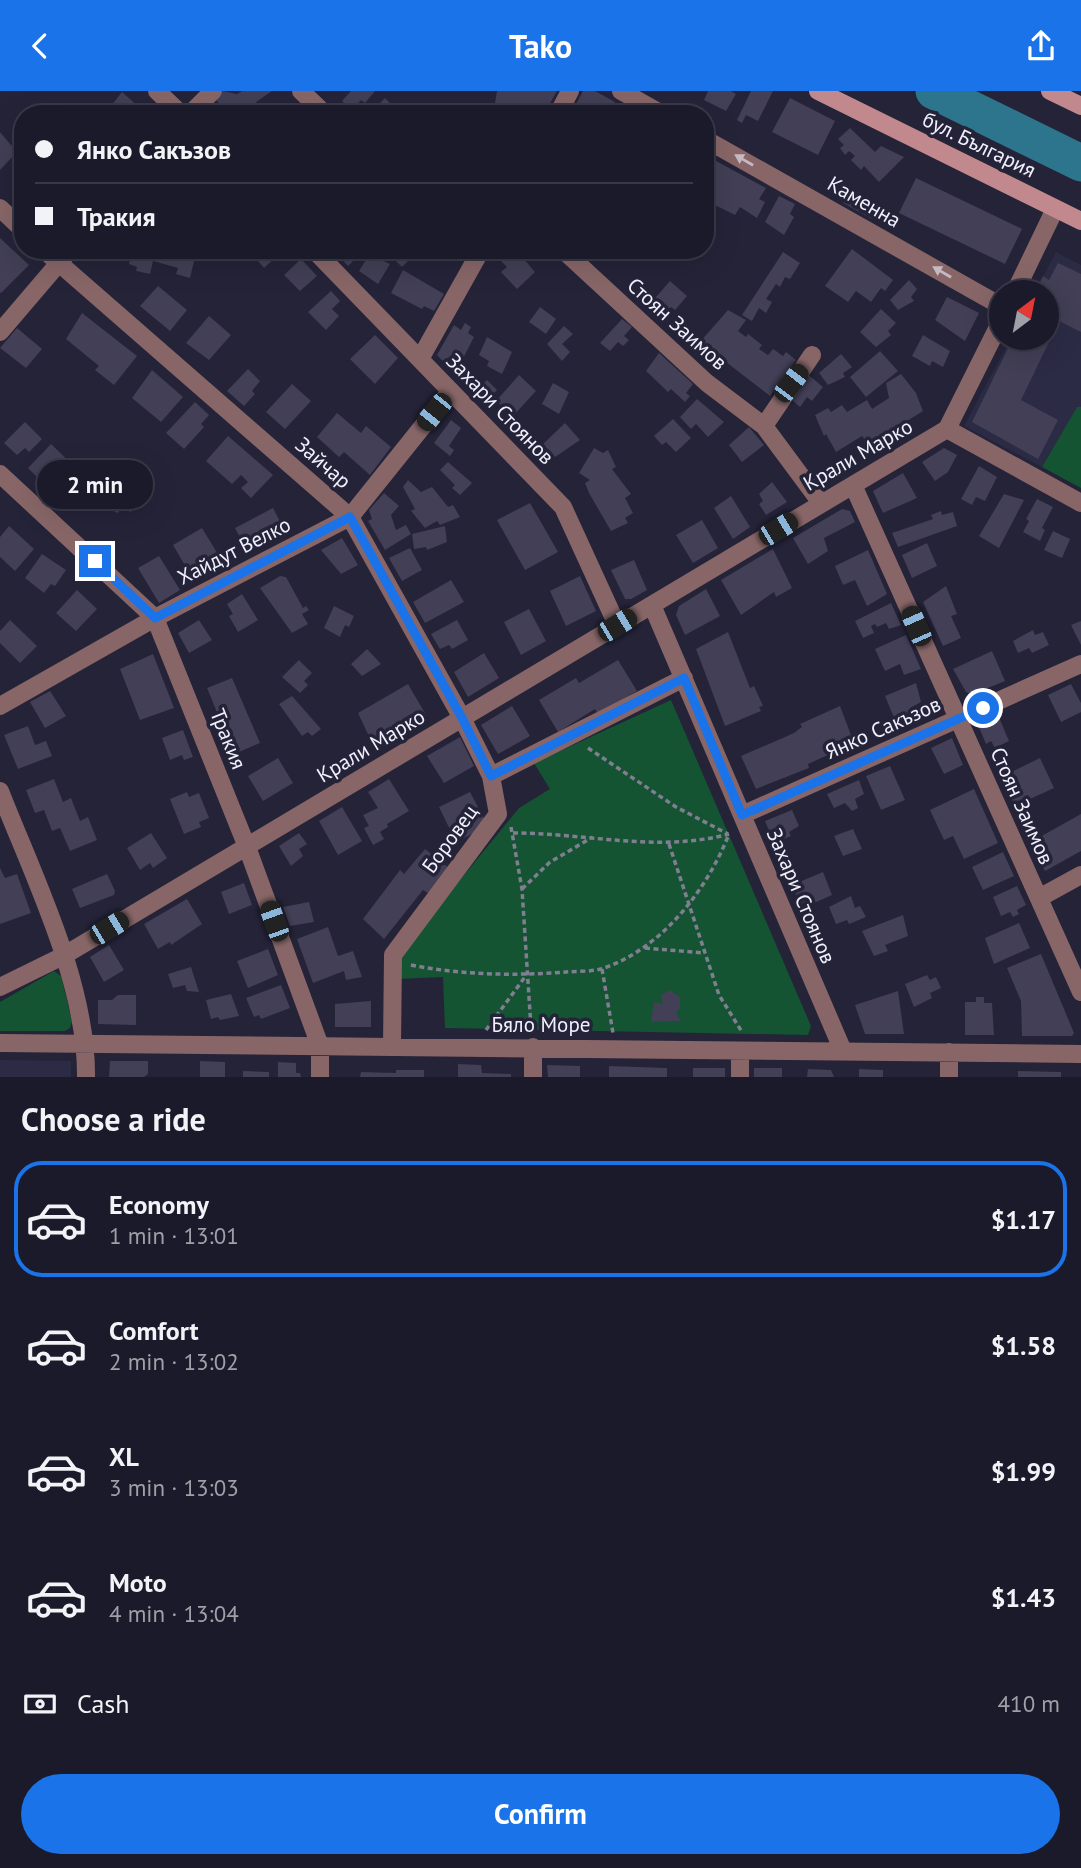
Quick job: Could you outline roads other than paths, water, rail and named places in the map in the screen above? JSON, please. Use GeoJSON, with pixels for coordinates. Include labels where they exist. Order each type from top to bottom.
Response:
{"type":"FeatureCollection","features":[{"type":"Feature","properties":{"kind":"street"},"geometry":{"type":"LineString","coordinates":[[157,91],[172,105]]}},
{"type":"Feature","properties":{"kind":"street"},"geometry":{"type":"LineString","coordinates":[[199,105],[214,91]]}},
{"type":"Feature","properties":{"kind":"street"},"geometry":{"type":"LineString","coordinates":[[301,91],[316,105]]}},
{"type":"Feature","properties":{"kind":"street"},"geometry":{"type":"LineString","coordinates":[[621,91],[646,105]]}},
{"type":"Feature","properties":{"kind":"street","name":"бул. България"},"geometry":{"type":"LineString","coordinates":[[818,91],[1081,221]]}},
{"type":"Feature","properties":{"kind":"street"},"geometry":{"type":"LineString","coordinates":[[1049,91],[1081,106]]}},
{"type":"Feature","properties":{"kind":"street","name":"Каменна"},"geometry":{"type":"LineString","coordinates":[[714,143],[989,299]]}},
{"type":"Feature","properties":{"kind":"street"},"geometry":{"type":"LineString","coordinates":[[0,208],[14,221]]}},
{"type":"Feature","properties":{"kind":"street"},"geometry":{"type":"LineString","coordinates":[[1021,280],[1055,209]]}},
{"type":"Feature","properties":{"kind":"street"},"geometry":{"type":"LineString","coordinates":[[0,332],[62,259]]}},
{"type":"Feature","properties":{"kind":"street","name":"Зайчар"},"geometry":{"type":"LineString","coordinates":[[66,259],[350,517],[462,718],[491,776]]}},
{"type":"Feature","properties":{"kind":"street","name":"Захари Стоянов"},"geometry":{"type":"LineString","coordinates":[[323,259],[563,507],[617,625]]}},
{"type":"Feature","properties":{"kind":"street"},"geometry":{"type":"LineString","coordinates":[[420,359],[472,259]]}},
{"type":"Feature","properties":{"kind":"street","name":"Стоян Заимов"},"geometry":{"type":"LineString","coordinates":[[573,259],[707,383],[764,426],[821,503]]}},
{"type":"Feature","properties":{"kind":"street","name":"Крали Марко"},"geometry":{"type":"LineString","coordinates":[[0,987],[63,955],[247,847],[947,429],[989,345]]}},
{"type":"Feature","properties":{"kind":"street"},"geometry":{"type":"LineString","coordinates":[[764,426],[812,355]]}},
{"type":"Feature","properties":{"kind":"street","name":"Хайдут Велко"},"geometry":{"type":"LineString","coordinates":[[0,706],[155,618],[350,517],[451,391]]}},
{"type":"Feature","properties":{"kind":"street"},"geometry":{"type":"LineString","coordinates":[[947,429],[1081,503]]}},
{"type":"Feature","properties":{"kind":"street","name":"Тракия"},"geometry":{"type":"LineString","coordinates":[[0,474],[155,618],[247,847],[320,1046],[320,1077]]}},
{"type":"Feature","properties":{"kind":"street","name":"Стоян Заимов"},"geometry":{"type":"LineString","coordinates":[[853,485],[1081,992]]}},
{"type":"Feature","properties":{"kind":"street","name":"Захари Стоянов"},"geometry":{"type":"LineString","coordinates":[[652,605],[842,1051]]}},
{"type":"Feature","properties":{"kind":"street","name":"Янко Сакъзов"},"geometry":{"type":"LineString","coordinates":[[742,815],[1081,664]]}},
{"type":"Feature","properties":{"kind":"street"},"geometry":{"type":"LineString","coordinates":[[491,776],[684,678]]}},
{"type":"Feature","properties":{"kind":"street","name":"Боровец"},"geometry":{"type":"LineString","coordinates":[[392,1046],[393,955],[498,814],[491,776]]}},
{"type":"Feature","properties":{"kind":"street"},"geometry":{"type":"LineString","coordinates":[[0,791],[63,955],[86,1044],[86,1077]]}},
{"type":"Feature","properties":{"kind":"street"},"geometry":{"type":"LineString","coordinates":[[0,824],[16,834]]}},
{"type":"Feature","properties":{"kind":"street"},"geometry":{"type":"LineString","coordinates":[[1039,898],[1081,875]]}},
{"type":"Feature","properties":{"kind":"street","name":"Бяло Море"},"geometry":{"type":"LineString","coordinates":[[0,1043],[1081,1054]]}},
{"type":"Feature","properties":{"kind":"street"},"geometry":{"type":"LineString","coordinates":[[533,1047],[533,1077]]}},
{"type":"Feature","properties":{"kind":"street"},"geometry":{"type":"LineString","coordinates":[[740,1077],[748,1051]]}},
{"type":"Feature","properties":{"kind":"street"},"geometry":{"type":"LineString","coordinates":[[949,1052],[949,1077]]}},
{"type":"Feature","properties":{"kind":"waterway"},"geometry":{"type":"LineString","coordinates":[[934,91],[1081,163]]}}]}
